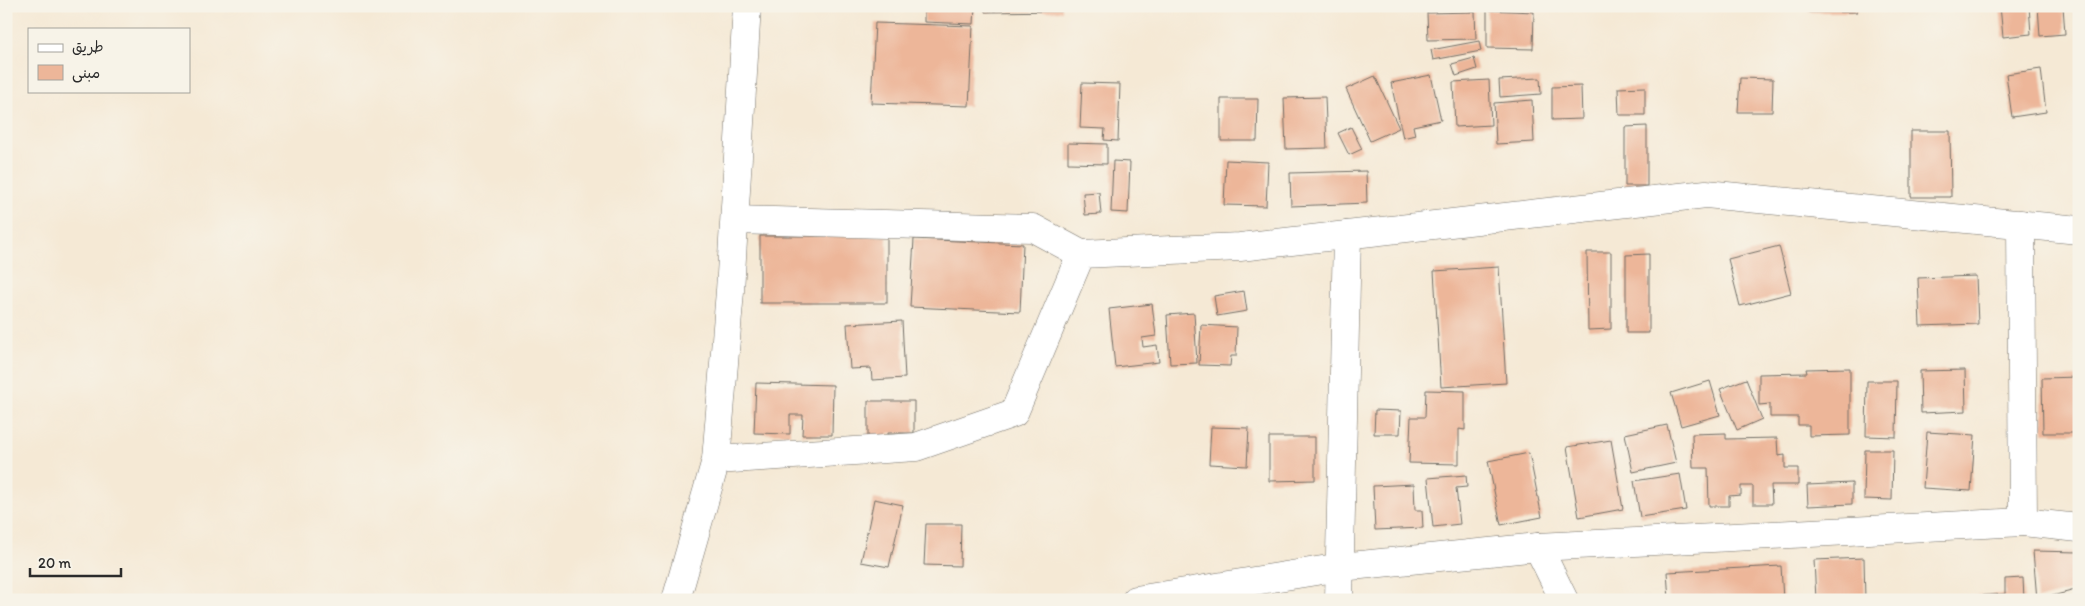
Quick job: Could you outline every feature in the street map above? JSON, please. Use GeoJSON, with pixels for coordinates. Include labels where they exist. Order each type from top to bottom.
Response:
{"type":"FeatureCollection","features":[{"type":"Feature","properties":{"kind":"street"},"geometry":{"type":"LineString","coordinates":[[676,600],[716,460],[734,220],[747,6]]}},
{"type":"Feature","properties":{"kind":"street"},"geometry":{"type":"LineString","coordinates":[[734,220],[1033,228],[1080,254],[1240,247],[1706,194],[2079,230]]}},
{"type":"Feature","properties":{"kind":"street"},"geometry":{"type":"LineString","coordinates":[[2022,224],[2023,522]]}},
{"type":"Feature","properties":{"kind":"street"},"geometry":{"type":"LineString","coordinates":[[1339,600],[1347,235]]}},
{"type":"Feature","properties":{"kind":"street"},"geometry":{"type":"LineString","coordinates":[[716,460],[916,446],[1014,413],[1080,254]]}},
{"type":"Feature","properties":{"kind":"street"},"geometry":{"type":"LineString","coordinates":[[1136,600],[1341,568],[1538,547],[2023,522],[2079,528]]}},
{"type":"Feature","properties":{"kind":"street"},"geometry":{"type":"LineString","coordinates":[[1538,547],[1564,600]]}},
{"type":"Feature","properties":{"kind":"building"},"geometry":{"type":"Polygon","coordinates":[[[924,6],[975,6],[974,24],[924,22],[924,6]]]}},
{"type":"Feature","properties":{"kind":"building"},"geometry":{"type":"Polygon","coordinates":[[[985,6],[1062,6],[1062,11],[985,12],[985,6]]]}},
{"type":"Feature","properties":{"kind":"building"},"geometry":{"type":"Polygon","coordinates":[[[1809,6],[1857,6],[1857,12],[1808,12],[1809,6]]]}},
{"type":"Feature","properties":{"kind":"building"},"geometry":{"type":"Polygon","coordinates":[[[2000,6],[2029,6],[2031,34],[2003,37],[2000,6]]]}},
{"type":"Feature","properties":{"kind":"building"},"geometry":{"type":"Polygon","coordinates":[[[2038,6],[2063,6],[2065,34],[2040,36],[2038,6]]]}},
{"type":"Feature","properties":{"kind":"building"},"geometry":{"type":"Polygon","coordinates":[[[1487,10],[1534,12],[1533,49],[1487,48],[1487,10]]]}},
{"type":"Feature","properties":{"kind":"building"},"geometry":{"type":"Polygon","coordinates":[[[1475,12],[1476,39],[1428,40],[1427,13],[1475,12]]]}},
{"type":"Feature","properties":{"kind":"building"},"geometry":{"type":"Polygon","coordinates":[[[875,23],[973,26],[969,106],[871,103],[875,23]]]}},
{"type":"Feature","properties":{"kind":"building"},"geometry":{"type":"Polygon","coordinates":[[[1479,41],[1481,51],[1433,60],[1431,50],[1479,41]]]}},
{"type":"Feature","properties":{"kind":"building"},"geometry":{"type":"Polygon","coordinates":[[[1474,58],[1477,69],[1456,76],[1452,64],[1474,58]]]}},
{"type":"Feature","properties":{"kind":"building"},"geometry":{"type":"Polygon","coordinates":[[[2041,69],[2046,112],[2012,117],[2006,74],[2041,69]]]}},
{"type":"Feature","properties":{"kind":"building"},"geometry":{"type":"Polygon","coordinates":[[[1431,75],[1441,120],[1413,126],[1415,135],[1403,138],[1391,83],[1431,75]]]}},
{"type":"Feature","properties":{"kind":"building"},"geometry":{"type":"Polygon","coordinates":[[[1375,76],[1399,128],[1370,141],[1346,89],[1375,76]]]}},
{"type":"Feature","properties":{"kind":"building"},"geometry":{"type":"Polygon","coordinates":[[[1540,78],[1541,94],[1500,97],[1499,80],[1540,78]]]}},
{"type":"Feature","properties":{"kind":"building"},"geometry":{"type":"Polygon","coordinates":[[[1740,78],[1773,79],[1772,112],[1738,112],[1740,78]]]}},
{"type":"Feature","properties":{"kind":"building"},"geometry":{"type":"Polygon","coordinates":[[[1489,80],[1491,125],[1455,127],[1453,82],[1489,80]]]}},
{"type":"Feature","properties":{"kind":"building"},"geometry":{"type":"Polygon","coordinates":[[[1082,83],[1120,84],[1118,141],[1104,140],[1105,129],[1080,128],[1082,83]]]}},
{"type":"Feature","properties":{"kind":"building"},"geometry":{"type":"Polygon","coordinates":[[[1581,86],[1582,119],[1552,120],[1552,87],[1581,86]]]}},
{"type":"Feature","properties":{"kind":"building"},"geometry":{"type":"Polygon","coordinates":[[[1645,87],[1645,115],[1619,115],[1618,88],[1645,87]]]}},
{"type":"Feature","properties":{"kind":"building"},"geometry":{"type":"Polygon","coordinates":[[[1325,97],[1327,148],[1286,149],[1284,98],[1325,97]]]}},
{"type":"Feature","properties":{"kind":"building"},"geometry":{"type":"Polygon","coordinates":[[[1221,99],[1258,99],[1257,141],[1221,141],[1221,99]]]}},
{"type":"Feature","properties":{"kind":"building"},"geometry":{"type":"Polygon","coordinates":[[[1532,100],[1534,142],[1496,144],[1494,103],[1532,100]]]}},
{"type":"Feature","properties":{"kind":"building"},"geometry":{"type":"Polygon","coordinates":[[[1647,126],[1647,186],[1625,186],[1625,127],[1647,126]]]}},
{"type":"Feature","properties":{"kind":"building"},"geometry":{"type":"Polygon","coordinates":[[[1351,127],[1362,149],[1349,155],[1338,133],[1351,127]]]}},
{"type":"Feature","properties":{"kind":"building"},"geometry":{"type":"Polygon","coordinates":[[[1911,131],[1950,131],[1951,197],[1911,197],[1911,131]]]}},
{"type":"Feature","properties":{"kind":"building"},"geometry":{"type":"Polygon","coordinates":[[[1068,143],[1107,144],[1107,164],[1068,163],[1068,143]]]}},
{"type":"Feature","properties":{"kind":"building"},"geometry":{"type":"Polygon","coordinates":[[[1226,160],[1268,162],[1266,206],[1224,205],[1226,160]]]}},
{"type":"Feature","properties":{"kind":"building"},"geometry":{"type":"Polygon","coordinates":[[[1113,161],[1130,162],[1128,213],[1111,212],[1113,161]]]}},
{"type":"Feature","properties":{"kind":"building"},"geometry":{"type":"Polygon","coordinates":[[[1366,171],[1367,203],[1291,206],[1290,173],[1366,171]]]}},
{"type":"Feature","properties":{"kind":"building"},"geometry":{"type":"Polygon","coordinates":[[[1099,192],[1101,214],[1085,215],[1083,193],[1099,192]]]}},
{"type":"Feature","properties":{"kind":"building"},"geometry":{"type":"Polygon","coordinates":[[[760,236],[887,236],[887,303],[760,303],[760,236]]]}},
{"type":"Feature","properties":{"kind":"building"},"geometry":{"type":"Polygon","coordinates":[[[914,239],[1023,244],[1020,312],[910,307],[914,239]]]}},
{"type":"Feature","properties":{"kind":"building"},"geometry":{"type":"Polygon","coordinates":[[[1779,246],[1791,293],[1740,306],[1728,259],[1779,246]]]}},
{"type":"Feature","properties":{"kind":"building"},"geometry":{"type":"Polygon","coordinates":[[[1587,252],[1611,252],[1611,329],[1588,330],[1587,252]]]}},
{"type":"Feature","properties":{"kind":"building"},"geometry":{"type":"Polygon","coordinates":[[[1649,254],[1649,333],[1626,333],[1626,255],[1649,254]]]}},
{"type":"Feature","properties":{"kind":"building"},"geometry":{"type":"Polygon","coordinates":[[[1499,267],[1506,383],[1441,387],[1434,271],[1499,267]]]}},
{"type":"Feature","properties":{"kind":"building"},"geometry":{"type":"Polygon","coordinates":[[[1976,276],[1978,324],[1920,326],[1918,278],[1976,276]]]}},
{"type":"Feature","properties":{"kind":"building"},"geometry":{"type":"Polygon","coordinates":[[[1244,291],[1247,311],[1217,316],[1214,296],[1244,291]]]}},
{"type":"Feature","properties":{"kind":"building"},"geometry":{"type":"Polygon","coordinates":[[[1152,304],[1156,336],[1142,338],[1143,347],[1157,345],[1159,362],[1115,367],[1109,309],[1152,304]]]}},
{"type":"Feature","properties":{"kind":"building"},"geometry":{"type":"Polygon","coordinates":[[[1194,313],[1197,363],[1170,364],[1167,315],[1194,313]]]}},
{"type":"Feature","properties":{"kind":"building"},"geometry":{"type":"Polygon","coordinates":[[[902,321],[905,378],[872,380],[871,368],[850,369],[847,324],[902,321]]]}},
{"type":"Feature","properties":{"kind":"building"},"geometry":{"type":"Polygon","coordinates":[[[1201,325],[1237,327],[1236,356],[1231,356],[1230,366],[1199,365],[1201,325]]]}},
{"type":"Feature","properties":{"kind":"building"},"geometry":{"type":"Polygon","coordinates":[[[1850,368],[1850,435],[1809,436],[1809,425],[1798,425],[1798,417],[1770,417],[1770,404],[1759,405],[1759,374],[1807,373],[1806,369],[1850,368]]]}},
{"type":"Feature","properties":{"kind":"building"},"geometry":{"type":"Polygon","coordinates":[[[1965,370],[1966,411],[1921,413],[1920,371],[1965,370]]]}},
{"type":"Feature","properties":{"kind":"building"},"geometry":{"type":"Polygon","coordinates":[[[2079,377],[2079,433],[2043,433],[2042,378],[2079,377]]]}},
{"type":"Feature","properties":{"kind":"building"},"geometry":{"type":"Polygon","coordinates":[[[1746,379],[1762,419],[1737,430],[1720,389],[1746,379]]]}},
{"type":"Feature","properties":{"kind":"building"},"geometry":{"type":"Polygon","coordinates":[[[1710,381],[1720,415],[1681,426],[1671,393],[1710,381]]]}},
{"type":"Feature","properties":{"kind":"building"},"geometry":{"type":"Polygon","coordinates":[[[1867,381],[1897,381],[1896,437],[1866,436],[1867,381]]]}},
{"type":"Feature","properties":{"kind":"building"},"geometry":{"type":"Polygon","coordinates":[[[756,383],[833,385],[832,435],[802,435],[803,415],[790,415],[790,434],[754,433],[756,383]]]}},
{"type":"Feature","properties":{"kind":"building"},"geometry":{"type":"Polygon","coordinates":[[[1426,390],[1465,391],[1465,430],[1459,429],[1459,464],[1409,463],[1411,417],[1425,417],[1426,390]]]}},
{"type":"Feature","properties":{"kind":"building"},"geometry":{"type":"Polygon","coordinates":[[[868,401],[914,401],[914,433],[888,433],[888,443],[868,443],[868,401]]]}},
{"type":"Feature","properties":{"kind":"building"},"geometry":{"type":"Polygon","coordinates":[[[1375,410],[1401,411],[1400,434],[1374,434],[1375,410]]]}},
{"type":"Feature","properties":{"kind":"building"},"geometry":{"type":"Polygon","coordinates":[[[1667,425],[1676,463],[1633,472],[1625,434],[1667,425]]]}},
{"type":"Feature","properties":{"kind":"building"},"geometry":{"type":"Polygon","coordinates":[[[1211,427],[1249,428],[1247,466],[1209,464],[1211,427]]]}},
{"type":"Feature","properties":{"kind":"building"},"geometry":{"type":"Polygon","coordinates":[[[1927,432],[1975,435],[1971,491],[1923,488],[1927,432]]]}},
{"type":"Feature","properties":{"kind":"building"},"geometry":{"type":"Polygon","coordinates":[[[1726,433],[1726,439],[1777,438],[1778,456],[1785,455],[1785,468],[1798,468],[1798,485],[1771,485],[1772,504],[1753,504],[1753,486],[1741,486],[1741,495],[1729,496],[1729,506],[1709,506],[1708,468],[1693,468],[1692,434],[1726,433]]]}},
{"type":"Feature","properties":{"kind":"building"},"geometry":{"type":"Polygon","coordinates":[[[1269,437],[1315,437],[1315,480],[1269,481],[1269,437]]]}},
{"type":"Feature","properties":{"kind":"building"},"geometry":{"type":"Polygon","coordinates":[[[1611,440],[1623,509],[1579,517],[1567,447],[1611,440]]]}},
{"type":"Feature","properties":{"kind":"building"},"geometry":{"type":"Polygon","coordinates":[[[1865,450],[1893,450],[1892,500],[1864,499],[1865,450]]]}},
{"type":"Feature","properties":{"kind":"building"},"geometry":{"type":"Polygon","coordinates":[[[1529,453],[1542,517],[1501,525],[1488,461],[1529,453]]]}},
{"type":"Feature","properties":{"kind":"building"},"geometry":{"type":"Polygon","coordinates":[[[1680,474],[1686,510],[1640,517],[1634,481],[1680,474]]]}},
{"type":"Feature","properties":{"kind":"building"},"geometry":{"type":"Polygon","coordinates":[[[1466,475],[1467,487],[1456,488],[1460,524],[1433,527],[1428,478],[1466,475]]]}},
{"type":"Feature","properties":{"kind":"building"},"geometry":{"type":"Polygon","coordinates":[[[1852,483],[1852,504],[1808,506],[1807,485],[1852,483]]]}},
{"type":"Feature","properties":{"kind":"building"},"geometry":{"type":"Polygon","coordinates":[[[1414,484],[1415,510],[1422,510],[1423,528],[1375,530],[1373,486],[1414,484]]]}},
{"type":"Feature","properties":{"kind":"building"},"geometry":{"type":"Polygon","coordinates":[[[874,499],[903,505],[889,567],[861,562],[874,499]]]}},
{"type":"Feature","properties":{"kind":"building"},"geometry":{"type":"Polygon","coordinates":[[[926,524],[961,524],[960,566],[924,565],[926,524]]]}},
{"type":"Feature","properties":{"kind":"building"},"geometry":{"type":"Polygon","coordinates":[[[2033,551],[2079,552],[2079,589],[2037,600],[2033,551]]]}},
{"type":"Feature","properties":{"kind":"building"},"geometry":{"type":"Polygon","coordinates":[[[1864,558],[1865,600],[1816,600],[1814,560],[1864,558]]]}},
{"type":"Feature","properties":{"kind":"building"},"geometry":{"type":"Polygon","coordinates":[[[1781,566],[1783,600],[1669,600],[1667,572],[1781,566]]]}},
{"type":"Feature","properties":{"kind":"building"},"geometry":{"type":"Polygon","coordinates":[[[2023,578],[2024,600],[1975,600],[1975,596],[2005,594],[2005,579],[2023,578]]]}}]}
